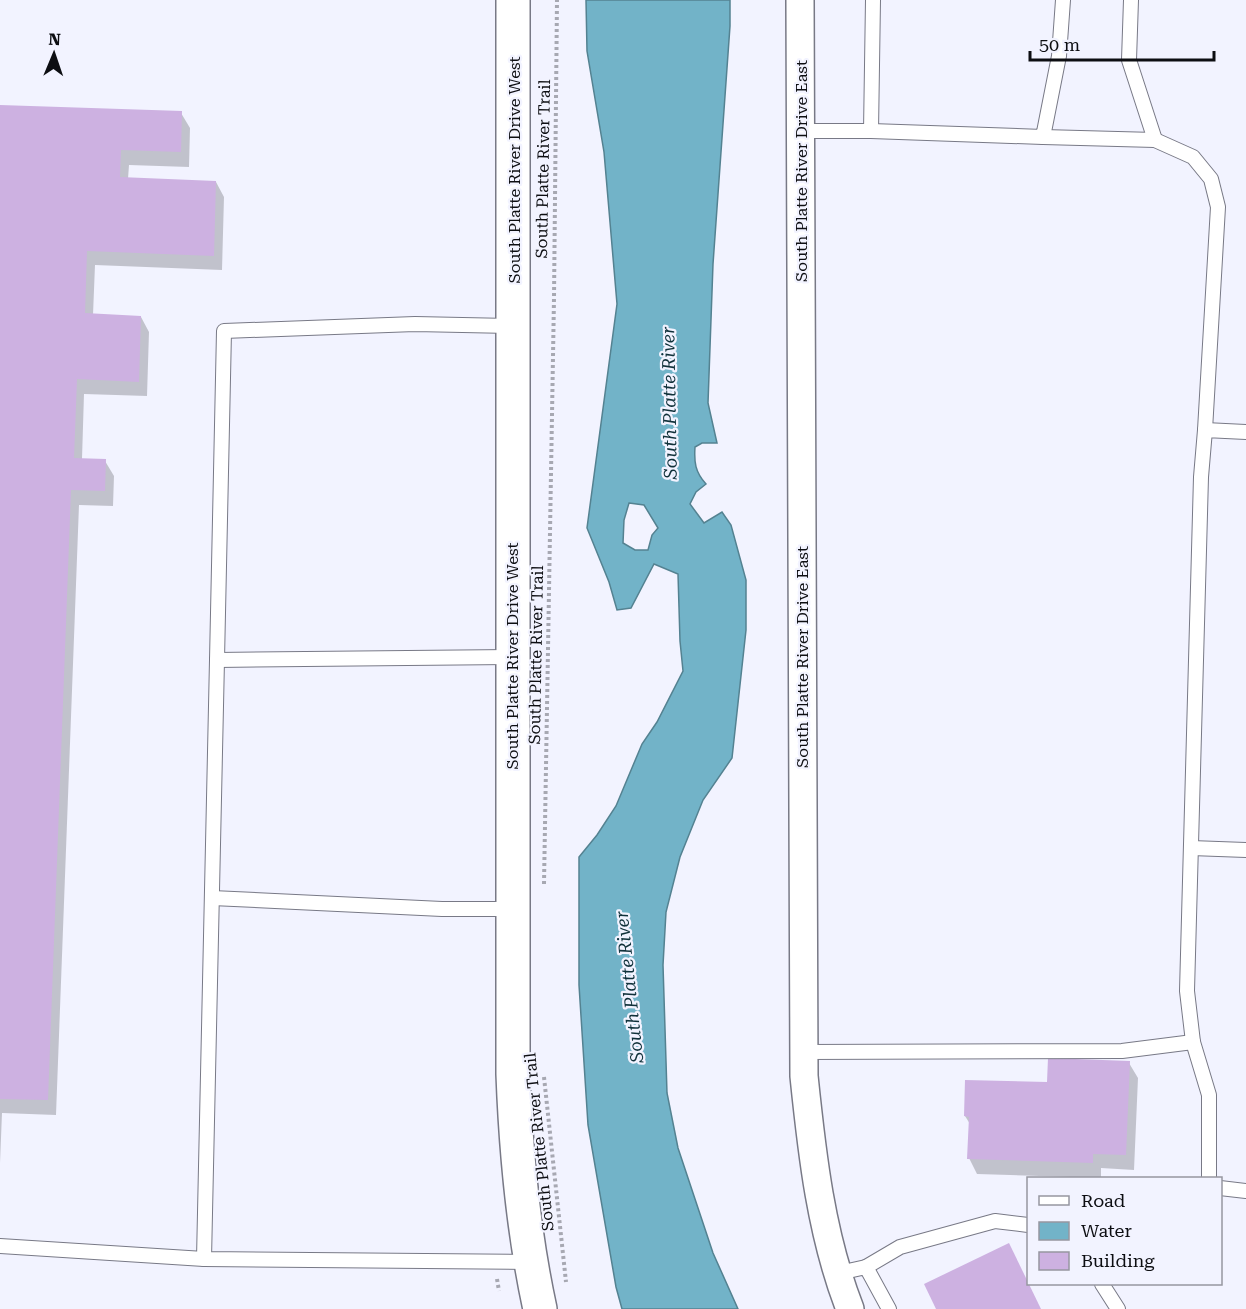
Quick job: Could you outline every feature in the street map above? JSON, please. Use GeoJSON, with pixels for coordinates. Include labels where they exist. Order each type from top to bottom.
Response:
{"type":"FeatureCollection","features":[{"type":"Feature","properties":{"kind":"street","name":"South Platte River Drive West"},"geometry":{"type":"LineString","coordinates":[[513,0],[512,909],[515,1136],[519,1186],[540,1309]]}},
{"type":"Feature","properties":{"kind":"street","name":"South Platte River Drive East"},"geometry":{"type":"LineString","coordinates":[[800,0],[804,1076],[813,1161],[831,1246],[850,1309]]}},
{"type":"Feature","properties":{"kind":"lane"},"geometry":{"type":"LineString","coordinates":[[871,131],[873,0]]}},
{"type":"Feature","properties":{"kind":"lane"},"geometry":{"type":"LineString","coordinates":[[1043,137],[1059,56],[1063,0]]}},
{"type":"Feature","properties":{"kind":"lane"},"geometry":{"type":"LineString","coordinates":[[1131,0],[1129,60],[1155,140]]}},
{"type":"Feature","properties":{"kind":"lane"},"geometry":{"type":"LineString","coordinates":[[801,130],[1155,140],[1193,157],[1211,179],[1218,207],[1201,477],[1187,991],[1193,1042],[1209,1095],[1209,1177]]}},
{"type":"Feature","properties":{"kind":"lane"},"geometry":{"type":"LineString","coordinates":[[204,1259],[224,331],[415,324],[514,326]]}},
{"type":"Feature","properties":{"kind":"lane"},"geometry":{"type":"LineString","coordinates":[[1205,430],[1246,432]]}},
{"type":"Feature","properties":{"kind":"lane"},"geometry":{"type":"LineString","coordinates":[[217,660],[512,657]]}},
{"type":"Feature","properties":{"kind":"lane"},"geometry":{"type":"LineString","coordinates":[[1191,848],[1246,850]]}},
{"type":"Feature","properties":{"kind":"lane"},"geometry":{"type":"LineString","coordinates":[[212,898],[442,909],[512,909]]}},
{"type":"Feature","properties":{"kind":"lane"},"geometry":{"type":"LineString","coordinates":[[804,1052],[1122,1051],[1193,1042]]}},
{"type":"Feature","properties":{"kind":"lane"},"geometry":{"type":"LineString","coordinates":[[1222,1188],[1246,1191]]}},
{"type":"Feature","properties":{"kind":"lane"},"geometry":{"type":"LineString","coordinates":[[839,1273],[866,1267],[900,1247],[995,1221],[1027,1225]]}},
{"type":"Feature","properties":{"kind":"lane"},"geometry":{"type":"LineString","coordinates":[[0,1246],[204,1259],[531,1262]]}},
{"type":"Feature","properties":{"kind":"lane"},"geometry":{"type":"LineString","coordinates":[[866,1267],[889,1309]]}},
{"type":"Feature","properties":{"kind":"lane"},"geometry":{"type":"LineString","coordinates":[[1103,1285],[1118,1309]]}},
{"type":"Feature","properties":{"kind":"path","name":"South Platte River Trail"},"geometry":{"type":"LineString","coordinates":[[544,895],[557,0]]}},
{"type":"Feature","properties":{"kind":"path","name":"South Platte River Trail"},"geometry":{"type":"LineString","coordinates":[[544,1074],[567,1286]]}},
{"type":"Feature","properties":{"kind":"water","name":"South Platte River"},"geometry":{"type":"Polygon","coordinates":[[[586,0],[730,0],[713,264],[708,403],[717,443],[702,443],[695,447],[696,467],[706,484],[696,492],[690,504],[704,523],[722,512],[731,525],[746,580],[746,630],[732,758],[703,800],[680,857],[666,912],[663,965],[667,1093],[678,1148],[713,1253],[738,1309],[622,1309],[616,1287],[588,1125],[579,985],[579,857],[616,806],[642,744],[657,722],[683,671],[678,574],[654,564],[631,608],[617,610],[609,582],[587,528],[617,304],[604,152],[587,51],[586,0]],[[629,503],[624,520],[623,543],[635,550],[648,550],[652,535],[658,528],[644,505],[629,503]]]}},
{"type":"Feature","properties":{"kind":"building"},"geometry":{"type":"Polygon","coordinates":[[[0,105],[182,111],[181,152],[121,150],[120,177],[216,181],[214,256],[87,251],[85,313],[141,316],[139,382],[77,379],[74,458],[106,459],[105,491],[71,490],[48,1100],[0,1099],[0,105]]]}},
{"type":"Feature","properties":{"kind":"building"},"geometry":{"type":"Polygon","coordinates":[[[1048,1058],[1130,1061],[1126,1155],[1093,1154],[1093,1163],[967,1159],[969,1117],[964,1116],[965,1080],[1047,1082],[1048,1058]]]}},
{"type":"Feature","properties":{"kind":"building"},"geometry":{"type":"Polygon","coordinates":[[[1009,1243],[1027,1280],[1027,1285],[1029,1285],[1041,1309],[936,1309],[924,1284],[1009,1243]]]}}]}
